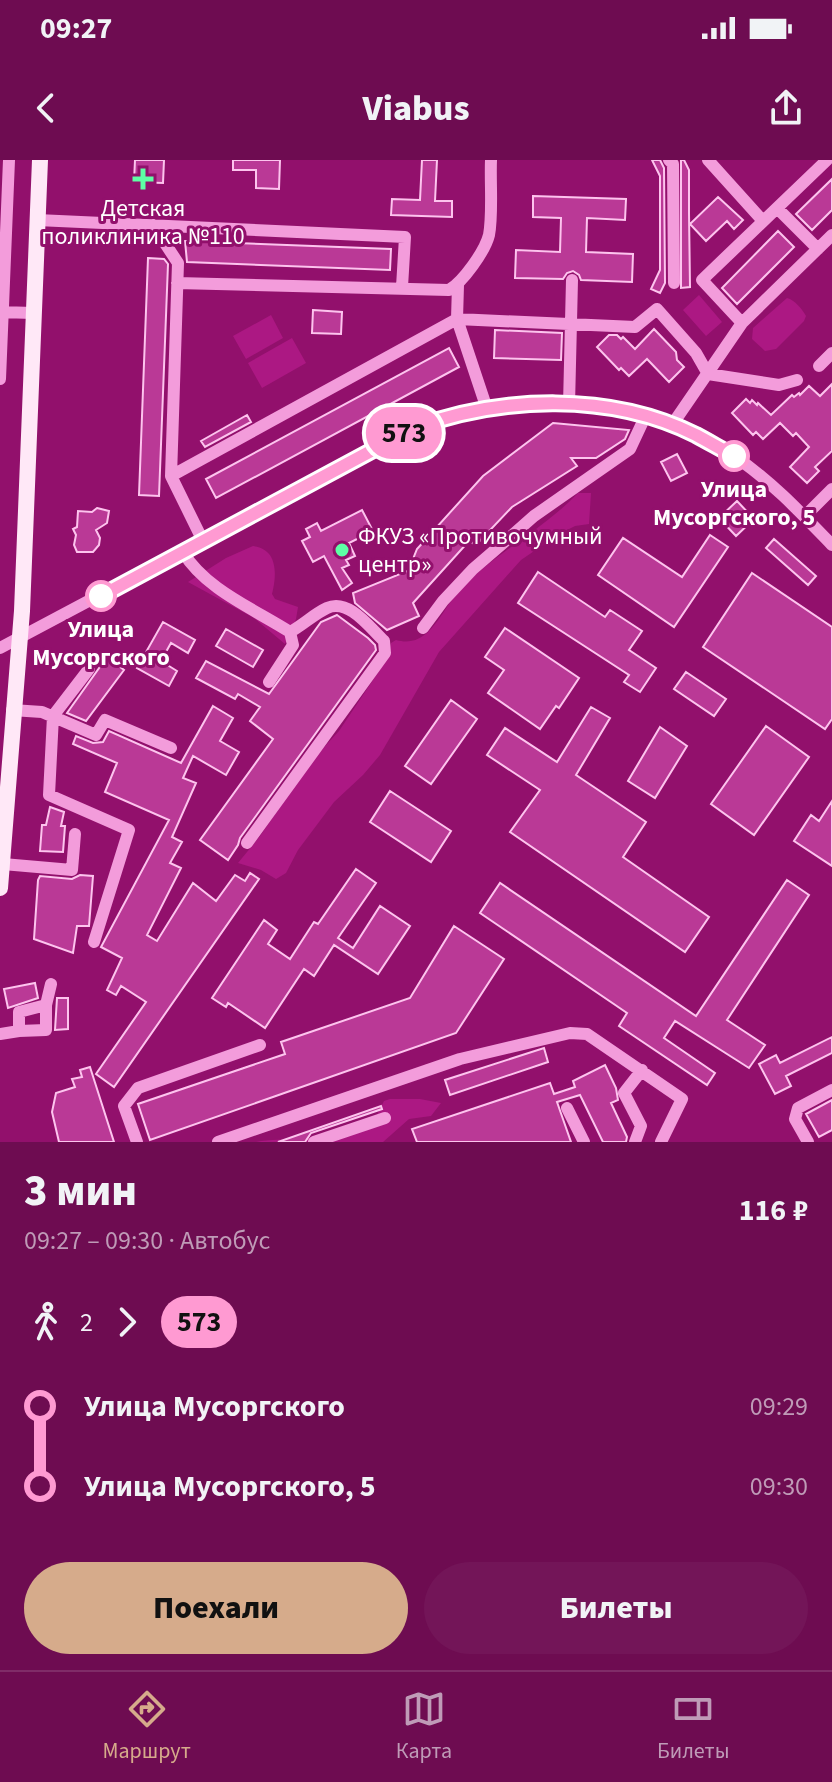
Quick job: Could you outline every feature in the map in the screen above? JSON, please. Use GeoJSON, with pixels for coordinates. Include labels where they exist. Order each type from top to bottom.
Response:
{"type":"FeatureCollection","features":[{"type":"Feature","properties":{"kind":"main road"},"geometry":{"type":"LineString","coordinates":[[0,888],[20,640],[40,160]]}},
{"type":"Feature","properties":{"kind":"street"},"geometry":{"type":"LineString","coordinates":[[0,379],[9,160]]}},
{"type":"Feature","properties":{"kind":"street"},"geometry":{"type":"LineString","coordinates":[[177,283],[449,290],[458,285],[488,237],[491,160]]}},
{"type":"Feature","properties":{"kind":"street"},"geometry":{"type":"LineString","coordinates":[[669,160],[673,164],[674,283]]}},
{"type":"Feature","properties":{"kind":"street"},"geometry":{"type":"LineString","coordinates":[[708,160],[763,221]]}},
{"type":"Feature","properties":{"kind":"street"},"geometry":{"type":"LineString","coordinates":[[742,323],[702,280],[827,160]]}},
{"type":"Feature","properties":{"kind":"street"},"geometry":{"type":"LineString","coordinates":[[777,208],[818,249]]}},
{"type":"Feature","properties":{"kind":"street"},"geometry":{"type":"LineString","coordinates":[[37,220],[405,237],[402,287]]}},
{"type":"Feature","properties":{"kind":"street"},"geometry":{"type":"LineString","coordinates":[[153,225],[178,263],[171,476],[203,541]]}},
{"type":"Feature","properties":{"kind":"street"},"geometry":{"type":"LineString","coordinates":[[672,425],[742,323],[832,235]]}},
{"type":"Feature","properties":{"kind":"street"},"geometry":{"type":"LineString","coordinates":[[569,405],[572,280]]}},
{"type":"Feature","properties":{"kind":"street"},"geometry":{"type":"LineString","coordinates":[[458,285],[457,319],[487,409]]}},
{"type":"Feature","properties":{"kind":"street"},"geometry":{"type":"LineString","coordinates":[[171,476],[457,319],[635,327],[657,309],[696,353],[708,374]]}},
{"type":"Feature","properties":{"kind":"street"},"geometry":{"type":"LineString","coordinates":[[2,312],[33,313]]}},
{"type":"Feature","properties":{"kind":"street"},"geometry":{"type":"LineString","coordinates":[[819,366],[832,353]]}},
{"type":"Feature","properties":{"kind":"street"},"geometry":{"type":"LineString","coordinates":[[708,374],[779,385],[797,380]]}},
{"type":"Feature","properties":{"kind":"street"},"geometry":{"type":"LineString","coordinates":[[0,648],[414,428],[440,418],[513,404],[569,405],[620,411],[695,434],[735,457],[763,478],[832,545]]}},
{"type":"Feature","properties":{"kind":"street"},"geometry":{"type":"LineString","coordinates":[[423,628],[443,601],[500,545],[534,516],[630,449],[645,417]]}},
{"type":"Feature","properties":{"kind":"street"},"geometry":{"type":"LineString","coordinates":[[805,516],[832,489]]}},
{"type":"Feature","properties":{"kind":"street"},"geometry":{"type":"LineString","coordinates":[[183,552],[203,578],[290,632],[293,645],[269,682]]}},
{"type":"Feature","properties":{"kind":"street"},"geometry":{"type":"LineString","coordinates":[[247,843],[385,653],[384,641],[352,619],[341,606],[329,607],[290,632]]}},
{"type":"Feature","properties":{"kind":"street"},"geometry":{"type":"LineString","coordinates":[[89,669],[53,716],[49,795],[129,830],[94,942]]}},
{"type":"Feature","properties":{"kind":"street"},"geometry":{"type":"LineString","coordinates":[[12,710],[42,712],[96,735],[105,720],[171,748]]}},
{"type":"Feature","properties":{"kind":"street"},"geometry":{"type":"LineString","coordinates":[[2,853],[72,870],[75,834]]}},
{"type":"Feature","properties":{"kind":"street"},"geometry":{"type":"LineString","coordinates":[[0,1034],[46,1030],[46,1005],[51,984]]}},
{"type":"Feature","properties":{"kind":"street"},"geometry":{"type":"LineString","coordinates":[[19,1031],[19,1012],[46,1005]]}},
{"type":"Feature","properties":{"kind":"street"},"geometry":{"type":"LineString","coordinates":[[218,1142],[239,1138],[460,1059],[570,1033],[587,1034],[682,1099],[661,1142]]}},
{"type":"Feature","properties":{"kind":"street"},"geometry":{"type":"LineString","coordinates":[[137,1142],[124,1106],[138,1088],[260,1045]]}},
{"type":"Feature","properties":{"kind":"street"},"geometry":{"type":"LineString","coordinates":[[635,1142],[641,1126],[624,1093],[642,1070]]}},
{"type":"Feature","properties":{"kind":"street"},"geometry":{"type":"LineString","coordinates":[[808,1142],[795,1119],[798,1108],[832,1090]]}},
{"type":"Feature","properties":{"kind":"street"},"geometry":{"type":"LineString","coordinates":[[567,1108],[584,1142]]}},
{"type":"Feature","properties":{"kind":"street"},"geometry":{"type":"LineString","coordinates":[[314,1142],[385,1118]]}},
{"type":"Feature","properties":{"kind":"shaded area"},"geometry":{"type":"Polygon","coordinates":[[[699,295],[722,322],[706,336],[683,310],[699,295]]]}},
{"type":"Feature","properties":{"kind":"shaded area"},"geometry":{"type":"Polygon","coordinates":[[[787,298],[806,316],[804,321],[776,349],[765,351],[752,339],[753,328],[787,298]]]}},
{"type":"Feature","properties":{"kind":"shaded area"},"geometry":{"type":"Polygon","coordinates":[[[271,315],[283,338],[246,359],[233,336],[271,315]]]}},
{"type":"Feature","properties":{"kind":"shaded area"},"geometry":{"type":"Polygon","coordinates":[[[292,338],[306,363],[262,388],[248,363],[292,338]]]}},
{"type":"Feature","properties":{"kind":"shaded area"},"geometry":{"type":"Polygon","coordinates":[[[578,493],[591,493],[589,524],[575,526],[559,534],[521,560],[439,652],[380,755],[334,802],[298,850],[286,873],[276,879],[261,870],[238,863],[313,759],[339,731],[383,665],[391,643],[418,639],[427,633],[462,587],[578,493]]]}},
{"type":"Feature","properties":{"kind":"shaded area"},"geometry":{"type":"Polygon","coordinates":[[[253,546],[267,552],[274,564],[272,594],[275,599],[298,607],[285,644],[254,618],[188,582],[226,558],[253,546]]]}},
{"type":"Feature","properties":{"kind":"shaded area"},"geometry":{"type":"Polygon","coordinates":[[[384,1101],[441,1103],[431,1116],[409,1119],[383,1142],[256,1142],[309,1138],[338,1130],[376,1117],[384,1101]]]}},
{"type":"Feature","properties":{"kind":"building"},"geometry":{"type":"Polygon","coordinates":[[[135,160],[164,160],[163,183],[134,182],[135,160]]]}},
{"type":"Feature","properties":{"kind":"building"},"geometry":{"type":"Polygon","coordinates":[[[233,160],[280,160],[279,189],[256,188],[256,170],[233,170],[233,160]]]}},
{"type":"Feature","properties":{"kind":"building"},"geometry":{"type":"Polygon","coordinates":[[[422,160],[437,160],[435,201],[452,201],[452,217],[391,215],[392,199],[420,200],[422,160]]]}},
{"type":"Feature","properties":{"kind":"building"},"geometry":{"type":"Polygon","coordinates":[[[652,160],[660,160],[664,168],[665,283],[660,293],[651,289],[660,270],[660,176],[652,160]]]}},
{"type":"Feature","properties":{"kind":"building"},"geometry":{"type":"Polygon","coordinates":[[[681,160],[689,170],[690,287],[681,288],[681,160]]]}},
{"type":"Feature","properties":{"kind":"building"},"geometry":{"type":"Polygon","coordinates":[[[832,179],[832,210],[812,230],[796,214],[832,179]]]}},
{"type":"Feature","properties":{"kind":"building"},"geometry":{"type":"Polygon","coordinates":[[[533,196],[626,199],[625,220],[587,218],[586,252],[633,254],[632,282],[581,280],[573,271],[563,279],[515,278],[516,250],[560,252],[561,218],[533,217],[533,196]]]}},
{"type":"Feature","properties":{"kind":"building"},"geometry":{"type":"Polygon","coordinates":[[[718,197],[743,220],[734,229],[727,221],[706,241],[690,224],[718,197]]]}},
{"type":"Feature","properties":{"kind":"building"},"geometry":{"type":"Polygon","coordinates":[[[778,231],[794,247],[737,304],[722,288],[778,231]]]}},
{"type":"Feature","properties":{"kind":"building"},"geometry":{"type":"Polygon","coordinates":[[[185,241],[391,249],[390,270],[187,262],[185,241]]]}},
{"type":"Feature","properties":{"kind":"building"},"geometry":{"type":"Polygon","coordinates":[[[148,258],[164,259],[168,264],[159,496],[139,495],[148,258]]]}},
{"type":"Feature","properties":{"kind":"building"},"geometry":{"type":"Polygon","coordinates":[[[313,310],[342,312],[341,334],[312,333],[313,310]]]}},
{"type":"Feature","properties":{"kind":"building"},"geometry":{"type":"Polygon","coordinates":[[[654,329],[676,352],[677,360],[684,367],[669,382],[647,359],[629,376],[597,347],[609,335],[617,335],[635,349],[654,329]]]}},
{"type":"Feature","properties":{"kind":"building"},"geometry":{"type":"Polygon","coordinates":[[[495,330],[562,333],[561,360],[494,358],[495,330]]]}},
{"type":"Feature","properties":{"kind":"building"},"geometry":{"type":"Polygon","coordinates":[[[449,348],[459,367],[216,498],[206,479],[449,348]]]}},
{"type":"Feature","properties":{"kind":"building"},"geometry":{"type":"Polygon","coordinates":[[[832,384],[832,451],[815,467],[819,471],[807,483],[790,467],[809,447],[796,433],[793,436],[780,423],[763,439],[756,432],[753,435],[732,413],[746,399],[750,403],[752,400],[758,403],[771,415],[792,395],[800,395],[809,386],[820,396],[832,384]]]}},
{"type":"Feature","properties":{"kind":"building"},"geometry":{"type":"Polygon","coordinates":[[[247,415],[251,422],[205,447],[201,441],[247,415]]]}},
{"type":"Feature","properties":{"kind":"building"},"geometry":{"type":"Polygon","coordinates":[[[553,423],[629,430],[625,439],[596,458],[571,458],[577,466],[512,507],[476,545],[469,541],[413,603],[419,616],[387,630],[355,603],[353,593],[415,568],[413,559],[417,549],[483,476],[553,423]]]}},
{"type":"Feature","properties":{"kind":"building"},"geometry":{"type":"Polygon","coordinates":[[[677,454],[687,473],[671,481],[661,462],[677,454]]]}},
{"type":"Feature","properties":{"kind":"building"},"geometry":{"type":"Polygon","coordinates":[[[737,501],[754,519],[736,536],[719,518],[737,501]]]}},
{"type":"Feature","properties":{"kind":"building"},"geometry":{"type":"Polygon","coordinates":[[[97,508],[109,511],[107,523],[96,530],[99,545],[93,552],[77,552],[73,529],[77,527],[78,511],[92,512],[97,508]]]}},
{"type":"Feature","properties":{"kind":"building"},"geometry":{"type":"Polygon","coordinates":[[[362,510],[373,531],[349,543],[355,556],[346,560],[349,565],[342,568],[352,583],[342,590],[324,556],[313,562],[302,541],[310,537],[306,529],[317,523],[321,531],[362,510]]]}},
{"type":"Feature","properties":{"kind":"building"},"geometry":{"type":"Polygon","coordinates":[[[710,535],[728,547],[674,627],[598,575],[623,538],[682,577],[710,535]]]}},
{"type":"Feature","properties":{"kind":"building"},"geometry":{"type":"Polygon","coordinates":[[[774,539],[816,576],[808,585],[766,548],[774,539]]]}},
{"type":"Feature","properties":{"kind":"building"},"geometry":{"type":"Polygon","coordinates":[[[538,572],[605,617],[610,610],[642,631],[629,650],[656,668],[640,692],[624,682],[629,675],[518,603],[538,572]]]}},
{"type":"Feature","properties":{"kind":"building"},"geometry":{"type":"Polygon","coordinates":[[[752,573],[832,627],[832,719],[825,729],[703,647],[752,573]]]}},
{"type":"Feature","properties":{"kind":"building"},"geometry":{"type":"Polygon","coordinates":[[[337,615],[368,638],[376,650],[240,838],[228,860],[200,840],[273,739],[250,721],[260,707],[238,694],[235,699],[196,678],[206,661],[269,694],[321,622],[337,615]]]}},
{"type":"Feature","properties":{"kind":"building"},"geometry":{"type":"Polygon","coordinates":[[[163,622],[195,640],[188,653],[171,643],[161,661],[177,671],[169,686],[137,668],[163,622]]]}},
{"type":"Feature","properties":{"kind":"building"},"geometry":{"type":"Polygon","coordinates":[[[505,628],[579,678],[540,729],[488,693],[504,670],[485,657],[505,628]]]}},
{"type":"Feature","properties":{"kind":"building"},"geometry":{"type":"Polygon","coordinates":[[[226,629],[263,650],[253,667],[216,646],[226,629]]]}},
{"type":"Feature","properties":{"kind":"building"},"geometry":{"type":"Polygon","coordinates":[[[107,657],[124,670],[86,721],[67,713],[107,657]]]}},
{"type":"Feature","properties":{"kind":"building"},"geometry":{"type":"Polygon","coordinates":[[[686,672],[726,699],[714,716],[674,689],[686,672]]]}},
{"type":"Feature","properties":{"kind":"building"},"geometry":{"type":"Polygon","coordinates":[[[451,700],[477,719],[431,784],[405,766],[451,700]]]}},
{"type":"Feature","properties":{"kind":"building"},"geometry":{"type":"Polygon","coordinates":[[[213,706],[233,718],[220,741],[239,752],[226,775],[193,756],[183,778],[196,783],[172,837],[182,842],[170,863],[181,868],[147,935],[157,941],[193,883],[216,901],[235,875],[245,881],[250,873],[259,879],[114,1087],[96,1074],[146,1002],[121,986],[116,995],[107,990],[122,958],[101,947],[169,820],[105,792],[117,763],[73,744],[76,736],[93,743],[103,742],[109,731],[181,763],[213,706]]]}},
{"type":"Feature","properties":{"kind":"building"},"geometry":{"type":"Polygon","coordinates":[[[591,707],[610,718],[576,775],[646,822],[623,857],[709,917],[685,952],[510,832],[540,790],[487,755],[505,728],[557,762],[591,707]]]}},
{"type":"Feature","properties":{"kind":"building"},"geometry":{"type":"Polygon","coordinates":[[[766,726],[809,757],[754,835],[711,804],[766,726]]]}},
{"type":"Feature","properties":{"kind":"building"},"geometry":{"type":"Polygon","coordinates":[[[660,727],[687,746],[655,798],[628,781],[660,727]]]}},
{"type":"Feature","properties":{"kind":"building"},"geometry":{"type":"Polygon","coordinates":[[[390,791],[451,831],[431,862],[370,822],[390,791]]]}},
{"type":"Feature","properties":{"kind":"building"},"geometry":{"type":"Polygon","coordinates":[[[832,801],[832,866],[794,841],[811,815],[819,821],[832,801]]]}},
{"type":"Feature","properties":{"kind":"building"},"geometry":{"type":"Polygon","coordinates":[[[50,807],[64,812],[61,826],[65,826],[63,852],[40,851],[42,825],[46,825],[50,807]]]}},
{"type":"Feature","properties":{"kind":"building"},"geometry":{"type":"Polygon","coordinates":[[[356,869],[376,883],[338,938],[353,948],[380,906],[410,926],[378,974],[334,945],[314,976],[304,969],[265,1028],[228,1003],[226,1007],[212,998],[264,920],[277,930],[268,944],[290,959],[314,922],[318,924],[356,869]]]}},
{"type":"Feature","properties":{"kind":"building"},"geometry":{"type":"Polygon","coordinates":[[[80,875],[93,876],[89,926],[77,926],[73,953],[34,939],[40,876],[72,879],[80,875]]]}},
{"type":"Feature","properties":{"kind":"building"},"geometry":{"type":"Polygon","coordinates":[[[787,880],[809,895],[727,1020],[765,1045],[749,1068],[675,1021],[664,1038],[715,1073],[707,1085],[619,1026],[627,1013],[480,913],[500,883],[696,1016],[787,880]]]}},
{"type":"Feature","properties":{"kind":"building"},"geometry":{"type":"Polygon","coordinates":[[[454,926],[504,959],[456,1033],[150,1140],[138,1104],[285,1054],[281,1042],[410,998],[454,926]]]}},
{"type":"Feature","properties":{"kind":"building"},"geometry":{"type":"Polygon","coordinates":[[[35,983],[38,998],[8,1008],[4,989],[35,983]]]}},
{"type":"Feature","properties":{"kind":"building"},"geometry":{"type":"Polygon","coordinates":[[[57,998],[68,998],[68,1029],[55,1030],[57,998]]]}},
{"type":"Feature","properties":{"kind":"building"},"geometry":{"type":"Polygon","coordinates":[[[832,1037],[832,1053],[786,1076],[791,1086],[775,1094],[759,1064],[776,1055],[780,1063],[832,1037]]]}},
{"type":"Feature","properties":{"kind":"building"},"geometry":{"type":"Polygon","coordinates":[[[544,1048],[548,1062],[450,1095],[445,1080],[544,1048]]]}},
{"type":"Feature","properties":{"kind":"building"},"geometry":{"type":"Polygon","coordinates":[[[605,1065],[616,1088],[618,1100],[611,1103],[627,1137],[626,1142],[603,1142],[580,1095],[557,1102],[571,1142],[417,1142],[412,1129],[550,1083],[554,1094],[575,1087],[573,1081],[605,1065]]]}},
{"type":"Feature","properties":{"kind":"building"},"geometry":{"type":"Polygon","coordinates":[[[90,1067],[114,1142],[59,1142],[52,1112],[56,1093],[75,1087],[72,1079],[82,1077],[80,1070],[90,1067]]]}},
{"type":"Feature","properties":{"kind":"building"},"geometry":{"type":"Polygon","coordinates":[[[832,1100],[832,1130],[819,1137],[806,1114],[832,1100]]]}},
{"type":"Feature","properties":{"kind":"building"},"geometry":{"type":"Polygon","coordinates":[[[381,1106],[382,1109],[311,1133],[305,1142],[278,1142],[381,1106]]]}},
{"type":"Feature","properties":{"kind":"bus line","name":"573"},"geometry":{"type":"LineString","coordinates":[[101,596],[414,428],[440,418],[513,404],[596,407],[629,412],[672,425],[734,456]]}},
{"type":"Feature","properties":{"kind":"place","name":"Детская поликлиника №110"},"geometry":{"type":"Point","coordinates":[143,179]}},
{"type":"Feature","properties":{"kind":"place","name":"Улица Мусоргского, 5"},"geometry":{"type":"Point","coordinates":[734,456]}},
{"type":"Feature","properties":{"kind":"place","name":"ФКУЗ «Противочумный центр»"},"geometry":{"type":"Point","coordinates":[342,550]}},
{"type":"Feature","properties":{"kind":"place","name":"Улица Мусоргского"},"geometry":{"type":"Point","coordinates":[101,596]}}]}
